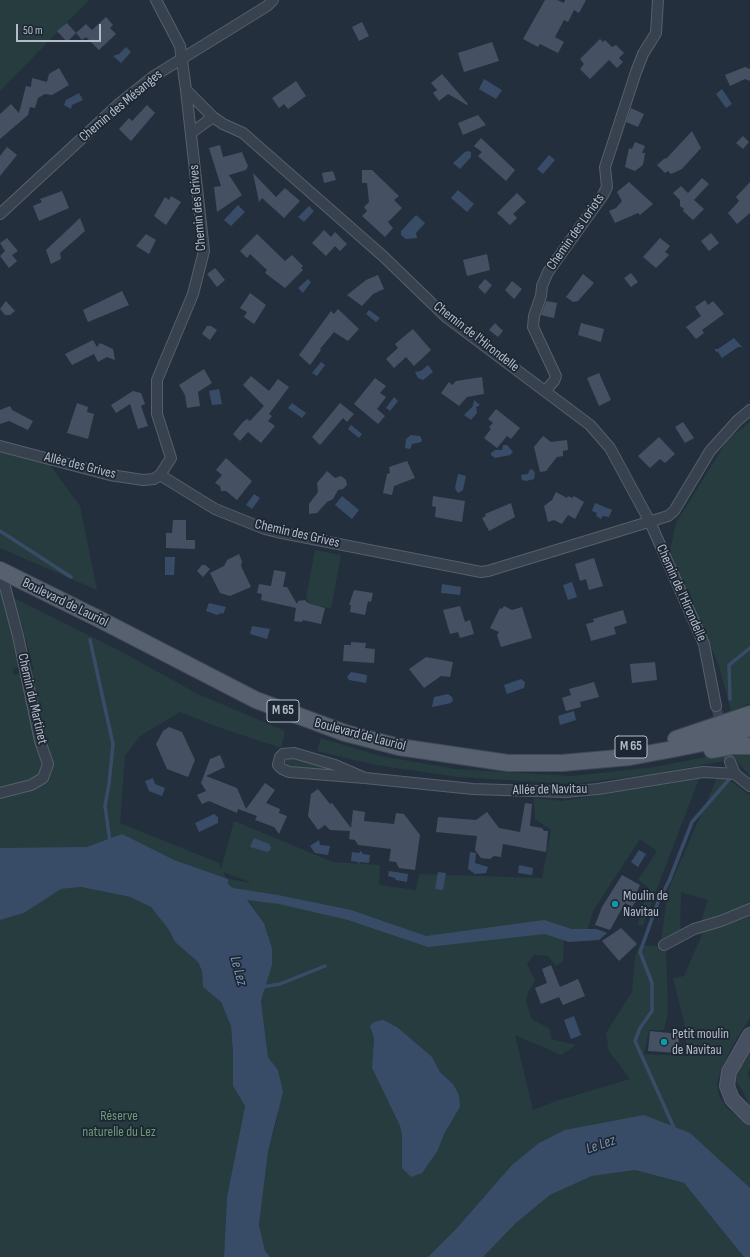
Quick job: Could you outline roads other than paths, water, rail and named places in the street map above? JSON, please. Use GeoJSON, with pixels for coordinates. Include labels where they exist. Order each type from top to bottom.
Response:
{"type":"FeatureCollection","features":[{"type":"Feature","properties":{"kind":"main road","name":"Boulevard de Lauriol"},"geometry":{"type":"LineString","coordinates":[[4,572],[256,700],[313,723],[399,747],[508,763],[562,763],[630,757],[718,740],[750,728]]}},
{"type":"Feature","properties":{"kind":"main road","name":"M 65"},"geometry":{"type":"LineString","coordinates":[[508,763],[648,745],[708,729],[750,714]]}},
{"type":"Feature","properties":{"kind":"main road","name":"M 65"},"geometry":{"type":"LineString","coordinates":[[630,757],[646,764],[721,748],[743,745],[750,746]]}},
{"type":"Feature","properties":{"kind":"main road"},"geometry":{"type":"LineString","coordinates":[[750,1035],[729,1072],[727,1086],[732,1099],[750,1117]]}},
{"type":"Feature","properties":{"kind":"street"},"geometry":{"type":"LineString","coordinates":[[156,0],[180,46],[186,90]]}},
{"type":"Feature","properties":{"kind":"street","name":"Chemin des Mésanges"},"geometry":{"type":"LineString","coordinates":[[0,214],[120,103],[154,76],[267,6],[273,0]]}},
{"type":"Feature","properties":{"kind":"street","name":"Chemin des Loriots"},"geometry":{"type":"LineString","coordinates":[[546,390],[554,381],[556,376],[533,327],[534,316],[541,296],[542,286],[548,272],[603,195],[607,187],[605,167],[636,72],[643,54],[656,33],[658,0]]}},
{"type":"Feature","properties":{"kind":"street","name":"Chemin de l'Hirondelle"},"geometry":{"type":"LineString","coordinates":[[186,90],[213,117],[223,124],[244,133],[384,257],[446,317],[546,390],[590,425],[610,448],[650,522],[704,644],[716,706]]}},
{"type":"Feature","properties":{"kind":"street","name":"Chemin des Grives"},"geometry":{"type":"LineString","coordinates":[[186,90],[204,251],[193,294],[157,380],[157,414],[171,458],[160,475],[215,509],[265,529],[481,572],[668,516],[674,511],[710,451],[729,429],[750,410]]}},
{"type":"Feature","properties":{"kind":"street"},"geometry":{"type":"LineString","coordinates":[[191,133],[213,117]]}},
{"type":"Feature","properties":{"kind":"street","name":"Allée des Grives"},"geometry":{"type":"LineString","coordinates":[[0,446],[110,475],[143,480],[154,479],[160,475]]}},
{"type":"Feature","properties":{"kind":"street","name":"Chemin du Martinet"},"geometry":{"type":"LineString","coordinates":[[0,793],[31,785],[43,778],[48,764],[40,741],[18,636],[4,583],[4,572]]}},
{"type":"Feature","properties":{"kind":"street","name":"Allée de Navitau"},"geometry":{"type":"LineString","coordinates":[[365,778],[335,765],[294,753],[283,754],[278,760],[278,765],[282,769],[289,772],[473,789],[566,792],[598,789],[704,772],[735,774]]}},
{"type":"Feature","properties":{"kind":"street"},"geometry":{"type":"LineString","coordinates":[[730,762],[735,774],[750,786]]}},
{"type":"Feature","properties":{"kind":"street"},"geometry":{"type":"LineString","coordinates":[[664,945],[694,929],[721,921],[750,909]]}},
{"type":"Feature","properties":{"kind":"water"},"geometry":{"type":"Polygon","coordinates":[[[126,47],[131,52],[121,63],[113,56],[119,54],[126,47]]]}},
{"type":"Feature","properties":{"kind":"water"},"geometry":{"type":"Polygon","coordinates":[[[484,79],[502,90],[496,99],[479,89],[484,79]]]}},
{"type":"Feature","properties":{"kind":"water"},"geometry":{"type":"Polygon","coordinates":[[[722,89],[732,104],[726,108],[716,94],[722,89]]]}},
{"type":"Feature","properties":{"kind":"water"},"geometry":{"type":"Polygon","coordinates":[[[79,93],[83,100],[72,105],[71,109],[64,105],[66,100],[79,93]]]}},
{"type":"Feature","properties":{"kind":"water"},"geometry":{"type":"Polygon","coordinates":[[[468,151],[471,152],[471,157],[460,169],[453,163],[468,151]]]}},
{"type":"Feature","properties":{"kind":"water"},"geometry":{"type":"Polygon","coordinates":[[[549,155],[555,160],[543,174],[537,169],[549,155]]]}},
{"type":"Feature","properties":{"kind":"water"},"geometry":{"type":"Polygon","coordinates":[[[458,190],[474,204],[467,212],[451,198],[458,190]]]}},
{"type":"Feature","properties":{"kind":"water"},"geometry":{"type":"Polygon","coordinates":[[[238,205],[245,212],[231,226],[224,220],[238,205]]]}},
{"type":"Feature","properties":{"kind":"water"},"geometry":{"type":"Polygon","coordinates":[[[309,206],[314,211],[304,222],[298,217],[309,206]]]}},
{"type":"Feature","properties":{"kind":"water"},"geometry":{"type":"Polygon","coordinates":[[[416,215],[425,223],[416,233],[417,238],[406,239],[401,235],[401,231],[416,215]]]}},
{"type":"Feature","properties":{"kind":"water"},"geometry":{"type":"Polygon","coordinates":[[[308,279],[311,282],[303,293],[298,288],[308,279]]]}},
{"type":"Feature","properties":{"kind":"water"},"geometry":{"type":"Polygon","coordinates":[[[369,310],[380,318],[376,322],[366,314],[369,310]]]}},
{"type":"Feature","properties":{"kind":"water"},"geometry":{"type":"Polygon","coordinates":[[[734,338],[742,347],[738,347],[722,358],[718,352],[715,351],[715,349],[718,349],[734,338]]]}},
{"type":"Feature","properties":{"kind":"water"},"geometry":{"type":"Polygon","coordinates":[[[321,362],[325,365],[317,376],[312,373],[321,362]]]}},
{"type":"Feature","properties":{"kind":"water"},"geometry":{"type":"Polygon","coordinates":[[[428,365],[433,372],[423,380],[418,378],[415,372],[421,371],[428,365]]]}},
{"type":"Feature","properties":{"kind":"water"},"geometry":{"type":"Polygon","coordinates":[[[219,389],[222,404],[212,405],[209,391],[219,389]]]}},
{"type":"Feature","properties":{"kind":"water"},"geometry":{"type":"Polygon","coordinates":[[[394,397],[398,401],[390,411],[386,408],[394,397]]]}},
{"type":"Feature","properties":{"kind":"water"},"geometry":{"type":"Polygon","coordinates":[[[474,400],[480,405],[476,407],[477,413],[471,420],[464,415],[473,406],[474,400]]]}},
{"type":"Feature","properties":{"kind":"water"},"geometry":{"type":"Polygon","coordinates":[[[292,403],[306,413],[302,418],[288,408],[292,403]]]}},
{"type":"Feature","properties":{"kind":"water"},"geometry":{"type":"Polygon","coordinates":[[[351,425],[362,434],[359,438],[348,429],[351,425]]]}},
{"type":"Feature","properties":{"kind":"water"},"geometry":{"type":"Polygon","coordinates":[[[411,435],[420,436],[422,440],[421,442],[412,444],[410,449],[405,448],[406,439],[411,435]]]}},
{"type":"Feature","properties":{"kind":"water"},"geometry":{"type":"Polygon","coordinates":[[[503,445],[507,445],[513,452],[510,455],[495,458],[491,455],[491,453],[495,450],[502,450],[503,445]]]}},
{"type":"Feature","properties":{"kind":"water"},"geometry":{"type":"Polygon","coordinates":[[[530,469],[535,473],[534,479],[526,481],[522,480],[521,475],[528,474],[530,469]]]}},
{"type":"Feature","properties":{"kind":"water"},"geometry":{"type":"Polygon","coordinates":[[[458,474],[466,476],[463,490],[458,493],[455,488],[458,474]]]}},
{"type":"Feature","properties":{"kind":"water"},"geometry":{"type":"Polygon","coordinates":[[[254,494],[260,498],[252,509],[246,505],[254,494]]]}},
{"type":"Feature","properties":{"kind":"water"},"geometry":{"type":"Polygon","coordinates":[[[342,496],[359,510],[352,519],[335,505],[342,496]]]}},
{"type":"Feature","properties":{"kind":"water"},"geometry":{"type":"Polygon","coordinates":[[[595,503],[612,510],[609,517],[603,516],[601,519],[596,516],[597,513],[592,511],[595,503]]]}},
{"type":"Feature","properties":{"kind":"water"},"geometry":{"type":"Polygon","coordinates":[[[165,557],[175,557],[174,575],[165,575],[165,557]]]}},
{"type":"Feature","properties":{"kind":"water"},"geometry":{"type":"Polygon","coordinates":[[[572,582],[577,597],[568,600],[563,585],[572,582]]]}},
{"type":"Feature","properties":{"kind":"water"},"geometry":{"type":"Polygon","coordinates":[[[442,584],[461,587],[460,595],[441,593],[442,584]]]}},
{"type":"Feature","properties":{"kind":"water"},"geometry":{"type":"Polygon","coordinates":[[[209,603],[226,607],[223,614],[221,613],[217,615],[206,611],[209,603]]]}},
{"type":"Feature","properties":{"kind":"water"},"geometry":{"type":"Polygon","coordinates":[[[252,626],[270,629],[267,639],[250,634],[252,626]]]}},
{"type":"Feature","properties":{"kind":"water"},"geometry":{"type":"Polygon","coordinates":[[[351,672],[367,675],[366,683],[349,680],[347,677],[351,672]]]}},
{"type":"Feature","properties":{"kind":"water"},"geometry":{"type":"Polygon","coordinates":[[[521,679],[525,682],[524,688],[507,694],[504,685],[521,679]]]}},
{"type":"Feature","properties":{"kind":"water"},"geometry":{"type":"Polygon","coordinates":[[[448,694],[453,700],[451,703],[432,707],[434,697],[448,694]]]}},
{"type":"Feature","properties":{"kind":"water"},"geometry":{"type":"Polygon","coordinates":[[[574,711],[576,720],[560,725],[558,716],[574,711]]]}},
{"type":"Feature","properties":{"kind":"water"},"geometry":{"type":"Polygon","coordinates":[[[153,778],[155,784],[165,788],[162,796],[149,791],[145,781],[153,778]]]}},
{"type":"Feature","properties":{"kind":"water"},"geometry":{"type":"Polygon","coordinates":[[[214,814],[218,817],[218,823],[199,832],[195,823],[214,814]]]}},
{"type":"Feature","properties":{"kind":"water","name":"Le Lez"},"geometry":{"type":"Polygon","coordinates":[[[122,834],[174,860],[228,879],[228,884],[233,888],[278,895],[351,910],[426,936],[544,920],[572,929],[597,929],[607,933],[599,940],[569,942],[545,934],[428,947],[348,920],[279,904],[247,900],[264,923],[272,948],[272,965],[261,1001],[268,1057],[278,1070],[283,1092],[268,1152],[259,1225],[265,1251],[270,1257],[224,1257],[227,1197],[245,1106],[233,1086],[231,1026],[221,1002],[203,987],[202,971],[198,962],[175,942],[169,930],[151,907],[130,897],[81,887],[61,889],[24,913],[0,920],[0,848],[87,847],[122,834]]]}},
{"type":"Feature","properties":{"kind":"water"},"geometry":{"type":"Polygon","coordinates":[[[254,838],[269,844],[271,848],[269,851],[267,852],[250,847],[254,838]]]}},
{"type":"Feature","properties":{"kind":"water"},"geometry":{"type":"Polygon","coordinates":[[[319,840],[320,845],[330,846],[328,855],[315,853],[310,846],[319,840]]]}},
{"type":"Feature","properties":{"kind":"water"},"geometry":{"type":"Polygon","coordinates":[[[639,850],[646,854],[638,867],[631,862],[639,850]]]}},
{"type":"Feature","properties":{"kind":"water"},"geometry":{"type":"Polygon","coordinates":[[[361,851],[363,854],[370,855],[369,863],[360,862],[359,864],[358,862],[351,861],[352,852],[359,853],[361,851]]]}},
{"type":"Feature","properties":{"kind":"water"},"geometry":{"type":"Polygon","coordinates":[[[470,852],[476,853],[475,863],[488,867],[486,873],[475,874],[468,869],[470,852]]]}},
{"type":"Feature","properties":{"kind":"water"},"geometry":{"type":"Polygon","coordinates":[[[519,865],[533,868],[532,875],[518,873],[519,865]]]}},
{"type":"Feature","properties":{"kind":"water"},"geometry":{"type":"Polygon","coordinates":[[[389,871],[408,874],[407,882],[396,880],[395,878],[388,876],[389,871]]]}},
{"type":"Feature","properties":{"kind":"water"},"geometry":{"type":"Polygon","coordinates":[[[438,872],[446,873],[443,890],[435,889],[438,872]]]}},
{"type":"Feature","properties":{"kind":"water"},"geometry":{"type":"Polygon","coordinates":[[[574,1016],[581,1035],[571,1039],[564,1020],[574,1016]]]}},
{"type":"Feature","properties":{"kind":"water"},"geometry":{"type":"Polygon","coordinates":[[[383,1020],[397,1027],[432,1057],[440,1072],[453,1084],[459,1095],[460,1107],[444,1134],[438,1150],[422,1173],[411,1177],[402,1168],[402,1135],[400,1126],[372,1068],[374,1038],[370,1026],[374,1022],[383,1020]]]}},
{"type":"Feature","properties":{"kind":"water","name":"Le Lez"},"geometry":{"type":"Polygon","coordinates":[[[644,1115],[690,1133],[750,1188],[750,1257],[744,1257],[684,1183],[635,1170],[592,1176],[550,1195],[516,1223],[483,1257],[428,1257],[457,1228],[512,1165],[539,1143],[565,1130],[644,1115]]]}},
{"type":"Feature","properties":{"kind":"waterway"},"geometry":{"type":"LineString","coordinates":[[0,531],[71,577]]}},
{"type":"Feature","properties":{"kind":"waterway"},"geometry":{"type":"LineString","coordinates":[[90,640],[113,744],[105,806],[110,842]]}},
{"type":"Feature","properties":{"kind":"waterway"},"geometry":{"type":"LineString","coordinates":[[730,699],[729,665],[750,648]]}},
{"type":"Feature","properties":{"kind":"waterway"},"geometry":{"type":"LineString","coordinates":[[675,1130],[635,1041],[640,1028],[652,1011],[652,983],[640,952],[658,902],[669,881],[692,822],[732,776]]}},
{"type":"Feature","properties":{"kind":"waterway"},"geometry":{"type":"LineString","coordinates":[[262,987],[280,984],[325,966]]}},
{"type":"Feature","properties":{"kind":"tunnel"},"geometry":{"type":"LineString","coordinates":[[716,706],[730,762]]}},
{"type":"Feature","properties":{"kind":"place","name":"Moulin de Navitau"},"geometry":{"type":"Point","coordinates":[615,904]}},
{"type":"Feature","properties":{"kind":"place","name":"Petit moulin de Navitau"},"geometry":{"type":"Point","coordinates":[664,1042]}},
{"type":"Feature","properties":{"kind":"park label","name":"Réserve naturelle du Lez"},"geometry":{"type":"Point","coordinates":[119,1124]}}]}
